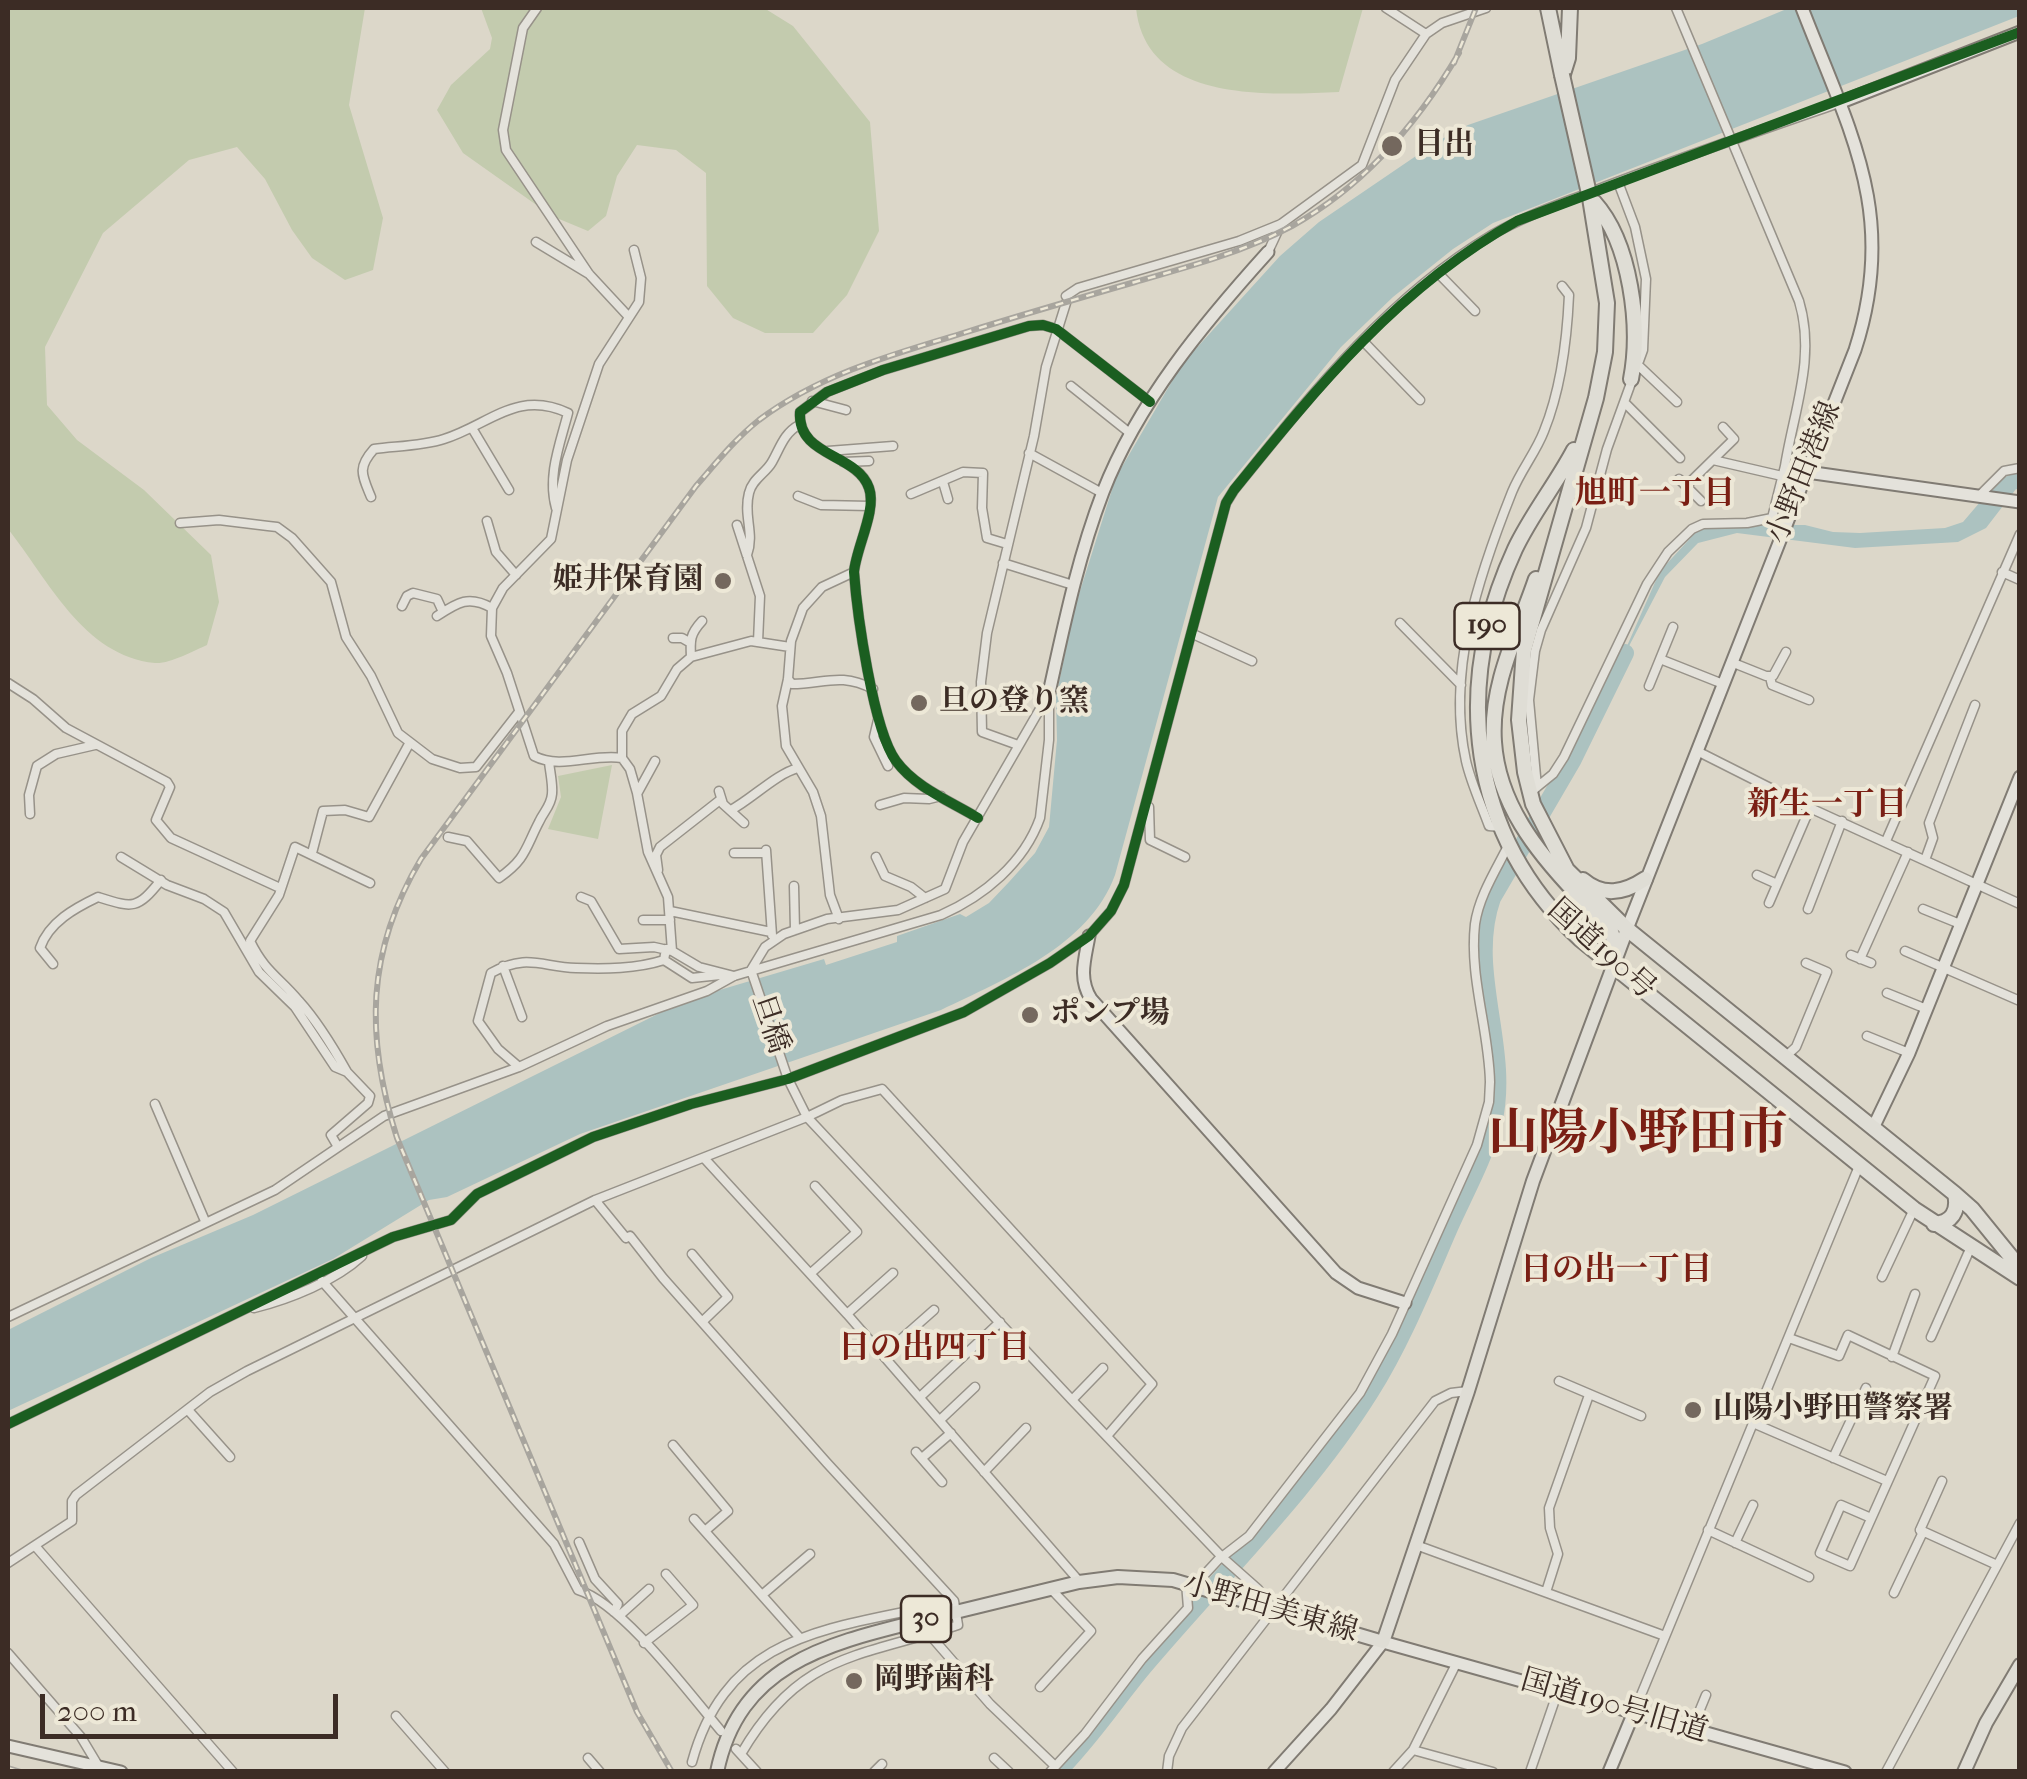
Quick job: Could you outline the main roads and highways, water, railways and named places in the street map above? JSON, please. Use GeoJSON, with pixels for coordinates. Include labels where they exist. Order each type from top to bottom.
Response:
{"type":"FeatureCollection","features":[{"type":"Feature","properties":{"kind":"highway","name":"国道190号"},"geometry":{"type":"LineString","coordinates":[[1548,8],[1590,198],[1608,303],[1601,378],[1530,627],[1521,673],[1519,720],[1533,795],[1544,828],[1567,870],[1627,929],[1955,1194],[2020,1268]]}},
{"type":"Feature","properties":{"kind":"highway"},"geometry":{"type":"LineString","coordinates":[[1562,75],[1568,58],[1570,8]]}},
{"type":"Feature","properties":{"kind":"highway"},"geometry":{"type":"LineString","coordinates":[[1590,198],[1608,225],[1632,292],[1637,328],[1635,373]]}},
{"type":"Feature","properties":{"kind":"highway","name":"国道190号"},"geometry":{"type":"LineString","coordinates":[[1588,423],[1516,546],[1483,644],[1478,679],[1479,740],[1486,782],[1510,846],[1566,926],[1612,965],[1914,1209],[2020,1278]]}},
{"type":"Feature","properties":{"kind":"highway"},"geometry":{"type":"LineString","coordinates":[[1570,484],[1505,663],[1494,710],[1497,761],[1519,823],[1610,929],[1614,945],[1612,965]]}},
{"type":"Feature","properties":{"kind":"highway"},"geometry":{"type":"LineString","coordinates":[[1544,828],[1592,887],[1620,891],[1644,879]]}},
{"type":"Feature","properties":{"kind":"highway"},"geometry":{"type":"LineString","coordinates":[[1934,1224],[1952,1216],[1955,1194]]}},
{"type":"Feature","properties":{"kind":"main road","name":"小野田美東線"},"geometry":{"type":"LineString","coordinates":[[717,1772],[736,1721],[763,1687],[796,1660],[846,1639],[955,1606],[1080,1582],[1138,1577],[1192,1585],[1383,1642],[1534,1180],[1627,929]]}},
{"type":"Feature","properties":{"kind":"main road"},"geometry":{"type":"LineString","coordinates":[[1964,1772],[1986,1723],[2020,1665]]}},
{"type":"Feature","properties":{"kind":"waterway"},"geometry":{"type":"LineString","coordinates":[[1057,1772],[1319,1464],[1346,1429],[1392,1353],[1479,1163],[1493,1123],[1497,1066],[1484,953],[1492,898],[1572,761],[1625,653]]}},
{"type":"Feature","properties":{"kind":"railway"},"geometry":{"type":"LineString","coordinates":[[1454,63],[1476,8]]}},
{"type":"Feature","properties":{"kind":"railway"},"geometry":{"type":"LineString","coordinates":[[672,1772],[637,1712],[397,1138],[380,1065],[376,995],[381,961],[403,893],[421,859],[696,486],[759,420],[806,391],[881,359],[1215,258],[1292,226],[1343,192],[1387,151],[1426,104],[1459,53]]}},
{"type":"Feature","properties":{"kind":"railway"},"geometry":{"type":"LineString","coordinates":[[8,1768],[21,1772]]}},
{"type":"Feature","properties":{"kind":"place","name":"目出"},"geometry":{"type":"Point","coordinates":[1392,146]}},
{"type":"Feature","properties":{"kind":"place","name":"姫井保育園"},"geometry":{"type":"Point","coordinates":[723,581]}},
{"type":"Feature","properties":{"kind":"place","name":"旦の登り窯"},"geometry":{"type":"Point","coordinates":[919,703]}},
{"type":"Feature","properties":{"kind":"place","name":"ポンプ場"},"geometry":{"type":"Point","coordinates":[1030,1015]}},
{"type":"Feature","properties":{"kind":"place","name":"山陽小野田警察署"},"geometry":{"type":"Point","coordinates":[1693,1410]}},
{"type":"Feature","properties":{"kind":"place","name":"岡野歯科"},"geometry":{"type":"Point","coordinates":[854,1681]}},
{"type":"Feature","properties":{"kind":"district","name":"旭町一丁目"},"geometry":{"type":"Point","coordinates":[1655,495]}},
{"type":"Feature","properties":{"kind":"district","name":"新生一丁目"},"geometry":{"type":"Point","coordinates":[1827,806]}},
{"type":"Feature","properties":{"kind":"district","name":"山陽小野田市"},"geometry":{"type":"Point","coordinates":[1638,1137]}},
{"type":"Feature","properties":{"kind":"district","name":"日の出一丁目"},"geometry":{"type":"Point","coordinates":[1616,1271]}},
{"type":"Feature","properties":{"kind":"district","name":"日の出四丁目"},"geometry":{"type":"Point","coordinates":[934,1349]}}]}
